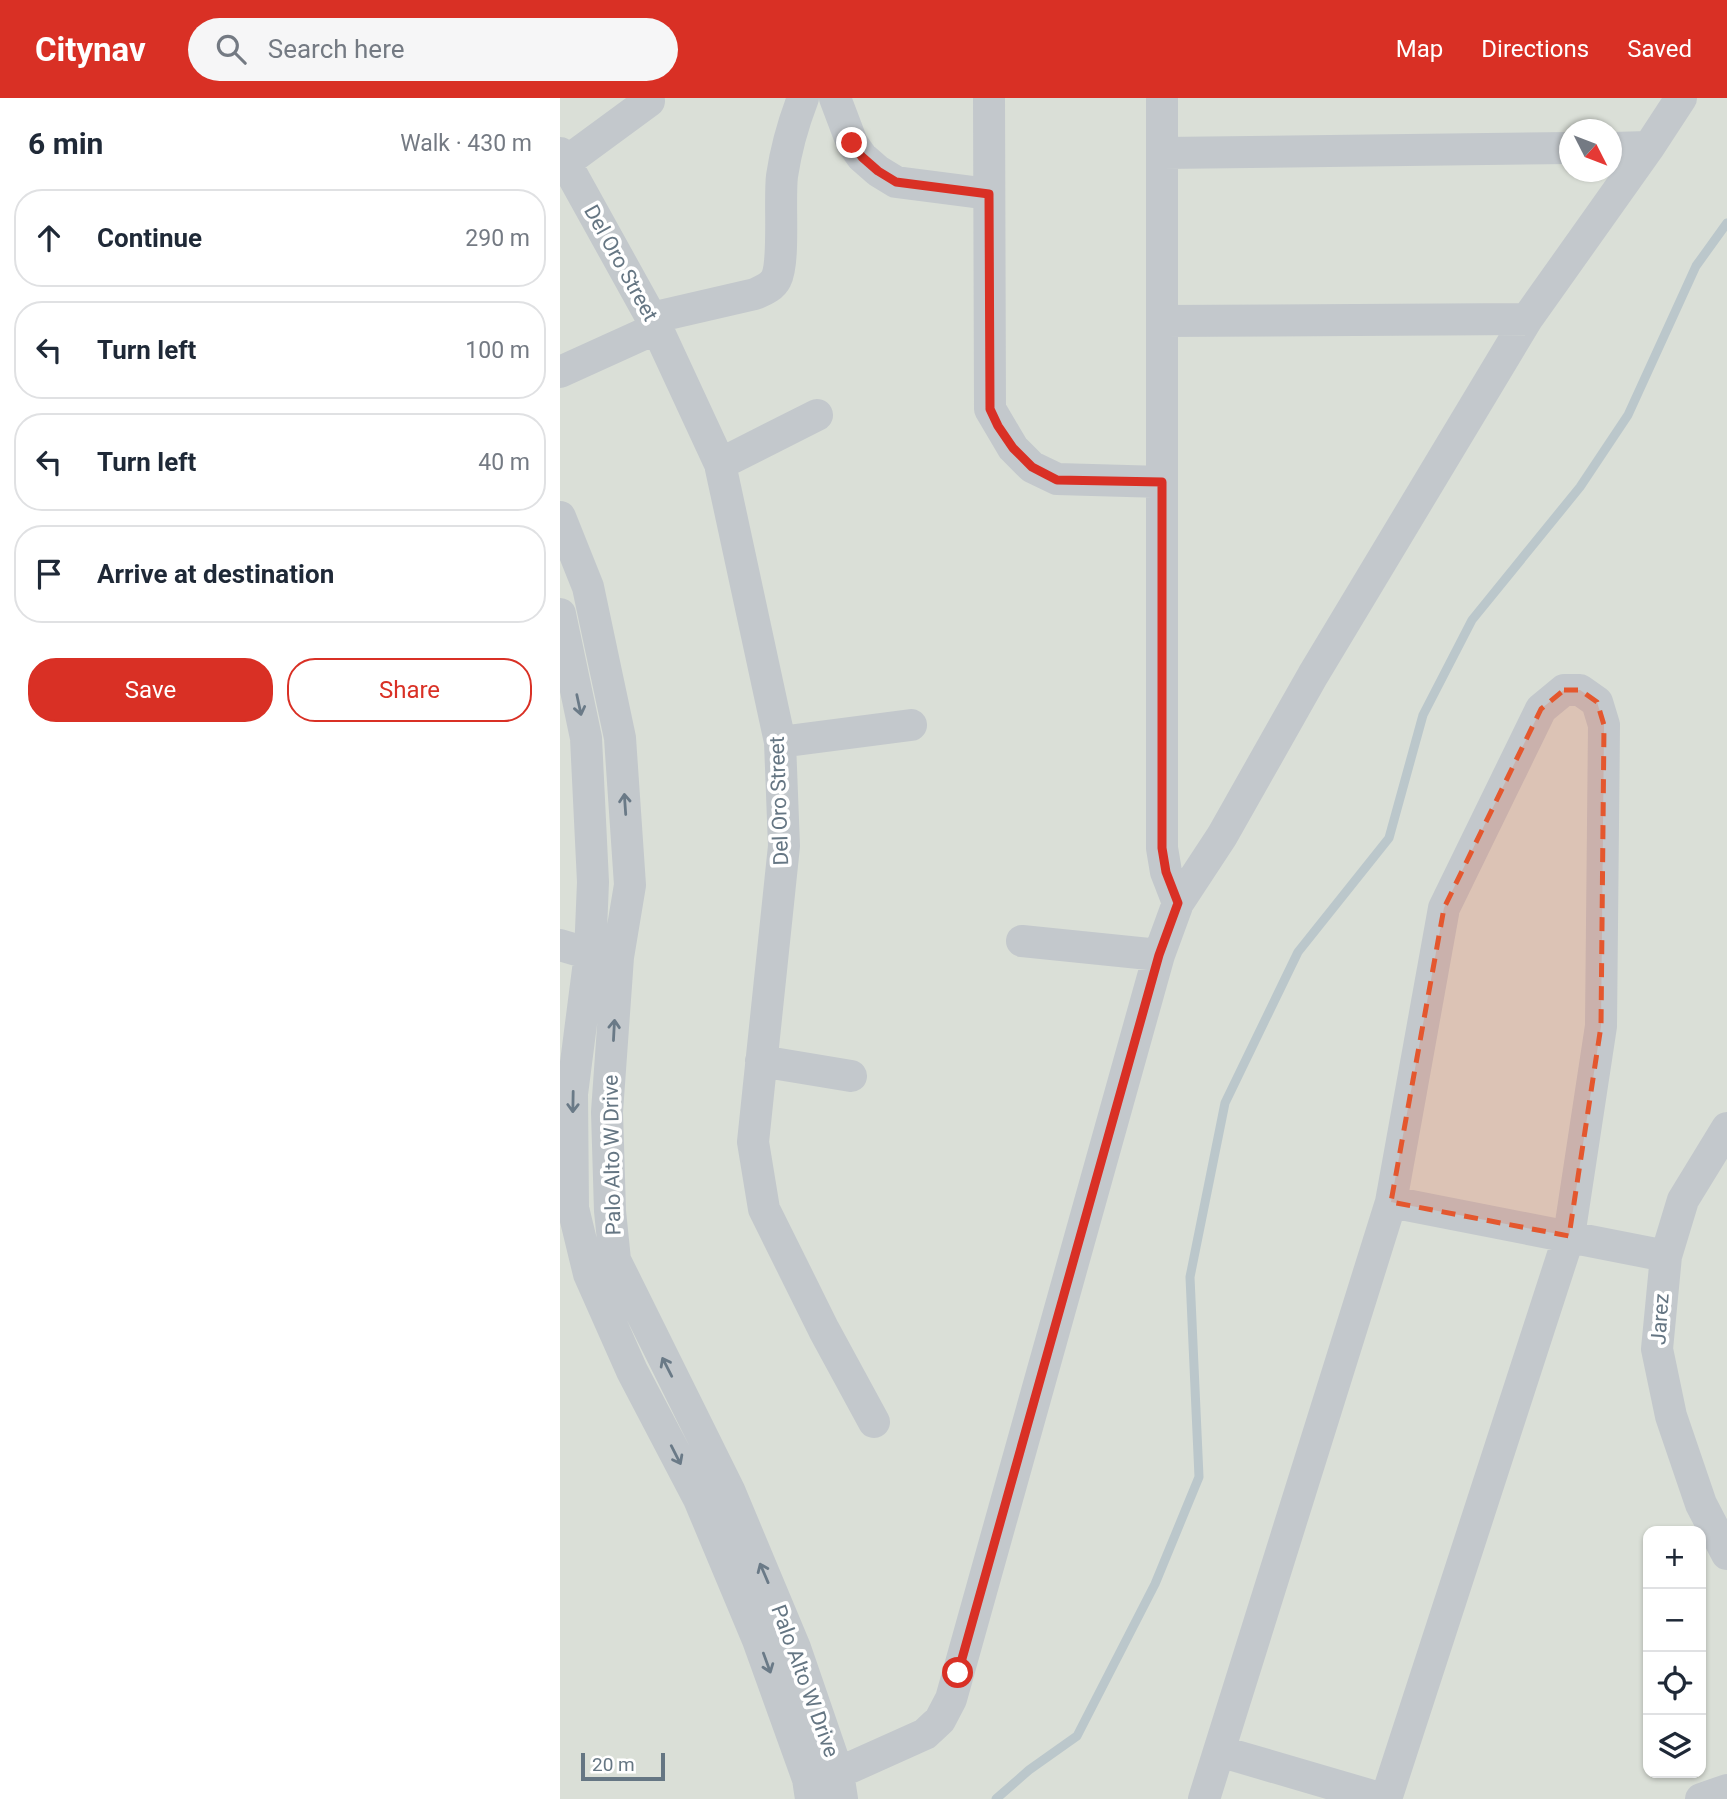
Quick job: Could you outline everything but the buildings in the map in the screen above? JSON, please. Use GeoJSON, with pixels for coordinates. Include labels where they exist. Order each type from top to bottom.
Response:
{"type":"FeatureCollection","features":[{"type":"Feature","properties":{"kind":"street"},"geometry":{"type":"LineString","coordinates":[[560,372],[654,323],[769,288],[781,265],[782,177],[791,130],[803,98]]}},
{"type":"Feature","properties":{"kind":"street"},"geometry":{"type":"LineString","coordinates":[[835,98],[852,143],[862,157],[878,171],[896,182],[989,194]]}},
{"type":"Feature","properties":{"kind":"street"},"geometry":{"type":"LineString","coordinates":[[989,98],[990,409],[1013,448],[1032,467],[1057,480],[1162,482]]}},
{"type":"Feature","properties":{"kind":"street"},"geometry":{"type":"LineString","coordinates":[[1163,98],[1162,848],[1166,872],[1178,903]]}},
{"type":"Feature","properties":{"kind":"street"},"geometry":{"type":"LineString","coordinates":[[809,1789],[840,1786],[925,1734],[940,1720],[951,1699],[1159,955],[1178,903],[1222,836],[1313,675],[1527,319],[1681,98]]}},
{"type":"Feature","properties":{"kind":"street"},"geometry":{"type":"LineString","coordinates":[[563,157],[649,101]]}},
{"type":"Feature","properties":{"kind":"street"},"geometry":{"type":"LineString","coordinates":[[1622,148],[1649,147]]}},
{"type":"Feature","properties":{"kind":"street"},"geometry":{"type":"LineString","coordinates":[[1163,153],[1559,148]]}},
{"type":"Feature","properties":{"kind":"street","name":"Del Oro Street"},"geometry":{"type":"LineString","coordinates":[[563,157],[654,323],[720,464],[780,742],[784,846],[753,1142],[764,1209],[824,1330],[874,1422]]}},
{"type":"Feature","properties":{"kind":"street"},"geometry":{"type":"LineString","coordinates":[[1162,321],[1527,319]]}},
{"type":"Feature","properties":{"kind":"street"},"geometry":{"type":"LineString","coordinates":[[720,464],[817,415]]}},
{"type":"Feature","properties":{"kind":"street","name":"Palo Alto W Drive"},"geometry":{"type":"LineString","coordinates":[[560,517],[588,587],[620,737],[630,885],[604,955],[572,1094],[573,1208],[589,1274],[632,1371],[699,1499],[758,1640],[809,1789]]}},
{"type":"Feature","properties":{"kind":"street","name":"Palo Alto W Drive"},"geometry":{"type":"LineString","coordinates":[[560,614],[586,738],[593,882],[604,955],[610,1211],[615,1260],[729,1490],[795,1648],[840,1786]]}},
{"type":"Feature","properties":{"kind":"street"},"geometry":{"type":"LineString","coordinates":[[1204,1799],[1219,1751],[1391,1202],[1444,908],[1541,709],[1564,690],[1580,690],[1597,702],[1604,725],[1601,1026],[1569,1236],[1385,1799],[1219,1751]]}},
{"type":"Feature","properties":{"kind":"street"},"geometry":{"type":"LineString","coordinates":[[780,742],[911,725]]}},
{"type":"Feature","properties":{"kind":"street"},"geometry":{"type":"LineString","coordinates":[[1022,941],[1159,955]]}},
{"type":"Feature","properties":{"kind":"street"},"geometry":{"type":"LineString","coordinates":[[560,945],[604,955]]}},
{"type":"Feature","properties":{"kind":"street"},"geometry":{"type":"LineString","coordinates":[[761,1061],[851,1076]]}},
{"type":"Feature","properties":{"kind":"street","name":"Jarez"},"geometry":{"type":"LineString","coordinates":[[1727,1128],[1683,1200],[1665,1256],[1657,1349],[1671,1416],[1701,1504],[1727,1554]]}},
{"type":"Feature","properties":{"kind":"street"},"geometry":{"type":"LineString","coordinates":[[1391,1202],[1665,1256]]}},
{"type":"Feature","properties":{"kind":"street"},"geometry":{"type":"LineString","coordinates":[[1701,1799],[1727,1790]]}},
{"type":"Feature","properties":{"kind":"highlighted area"},"geometry":{"type":"Polygon","coordinates":[[[1564,690],[1580,690],[1597,702],[1604,725],[1601,1026],[1569,1236],[1391,1202],[1444,908],[1541,709],[1564,690]]]}},
{"type":"Feature","properties":{"kind":"shaded area"},"geometry":{"type":"Polygon","coordinates":[[[560,98],[1727,98],[1727,1799],[560,1799],[560,98]]]}},
{"type":"Feature","properties":{"kind":"waterway"},"geometry":{"type":"LineString","coordinates":[[996,1799],[1029,1770],[1077,1736],[1155,1584],[1199,1477],[1190,1277],[1225,1103],[1298,952],[1389,838],[1423,715],[1472,620],[1580,487],[1628,415],[1696,266],[1727,223]]}},
{"type":"Feature","properties":{"kind":"route"},"geometry":{"type":"LineString","coordinates":[[852,143],[862,157],[896,182],[989,194],[990,409],[1013,448],[1032,467],[1057,480],[1162,482],[1162,848],[1166,872],[1178,903],[1159,955],[958,1673]]}}]}
